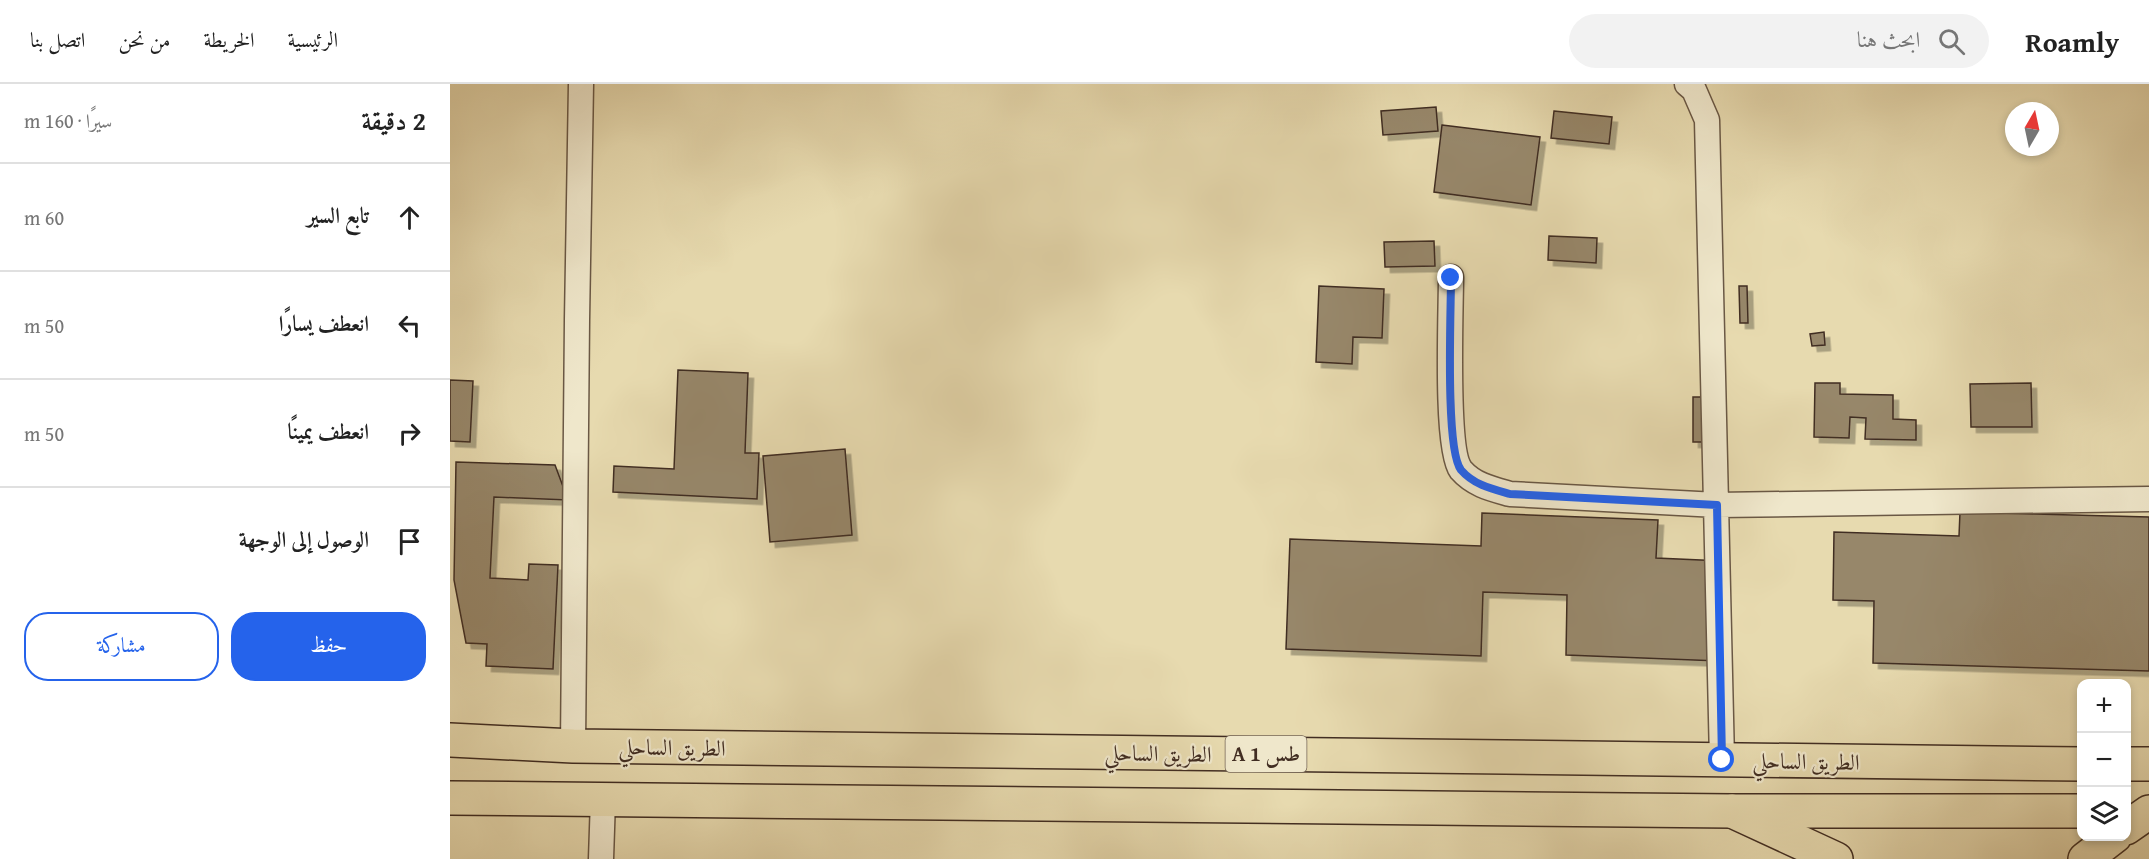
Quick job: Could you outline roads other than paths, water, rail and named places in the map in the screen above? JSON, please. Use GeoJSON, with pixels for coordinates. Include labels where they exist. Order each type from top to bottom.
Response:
{"type":"FeatureCollection","features":[{"type":"Feature","properties":{"kind":"main road","name":"الطريق الساحلي"},"geometry":{"type":"LineString","coordinates":[[450,740],[573,746],[2077,764]]}},
{"type":"Feature","properties":{"kind":"main road"},"geometry":{"type":"LineString","coordinates":[[2131,764],[2149,764]]}},
{"type":"Feature","properties":{"kind":"main road","name":"A 1 طس"},"geometry":{"type":"LineString","coordinates":[[450,798],[1732,811],[2077,811]]}},
{"type":"Feature","properties":{"kind":"main road"},"geometry":{"type":"LineString","coordinates":[[1732,811],[1836,859]]}},
{"type":"Feature","properties":{"kind":"main road"},"geometry":{"type":"LineString","coordinates":[[2131,811],[2149,811]]}},
{"type":"Feature","properties":{"kind":"main road"},"geometry":{"type":"LineString","coordinates":[[2131,825],[2149,811]]}},
{"type":"Feature","properties":{"kind":"main road"},"geometry":{"type":"LineString","coordinates":[[2085,859],[2110,841]]}},
{"type":"Feature","properties":{"kind":"street"},"geometry":{"type":"LineString","coordinates":[[573,746],[581,84]]}},
{"type":"Feature","properties":{"kind":"street"},"geometry":{"type":"LineString","coordinates":[[1687,84],[1694,90],[1707,120],[1722,760]]}},
{"type":"Feature","properties":{"kind":"street"},"geometry":{"type":"LineString","coordinates":[[1451,278],[1453,448],[1460,469],[1478,484],[1510,494],[1717,505],[2149,500]]}},
{"type":"Feature","properties":{"kind":"street"},"geometry":{"type":"LineString","coordinates":[[602,859],[603,799]]}}]}
